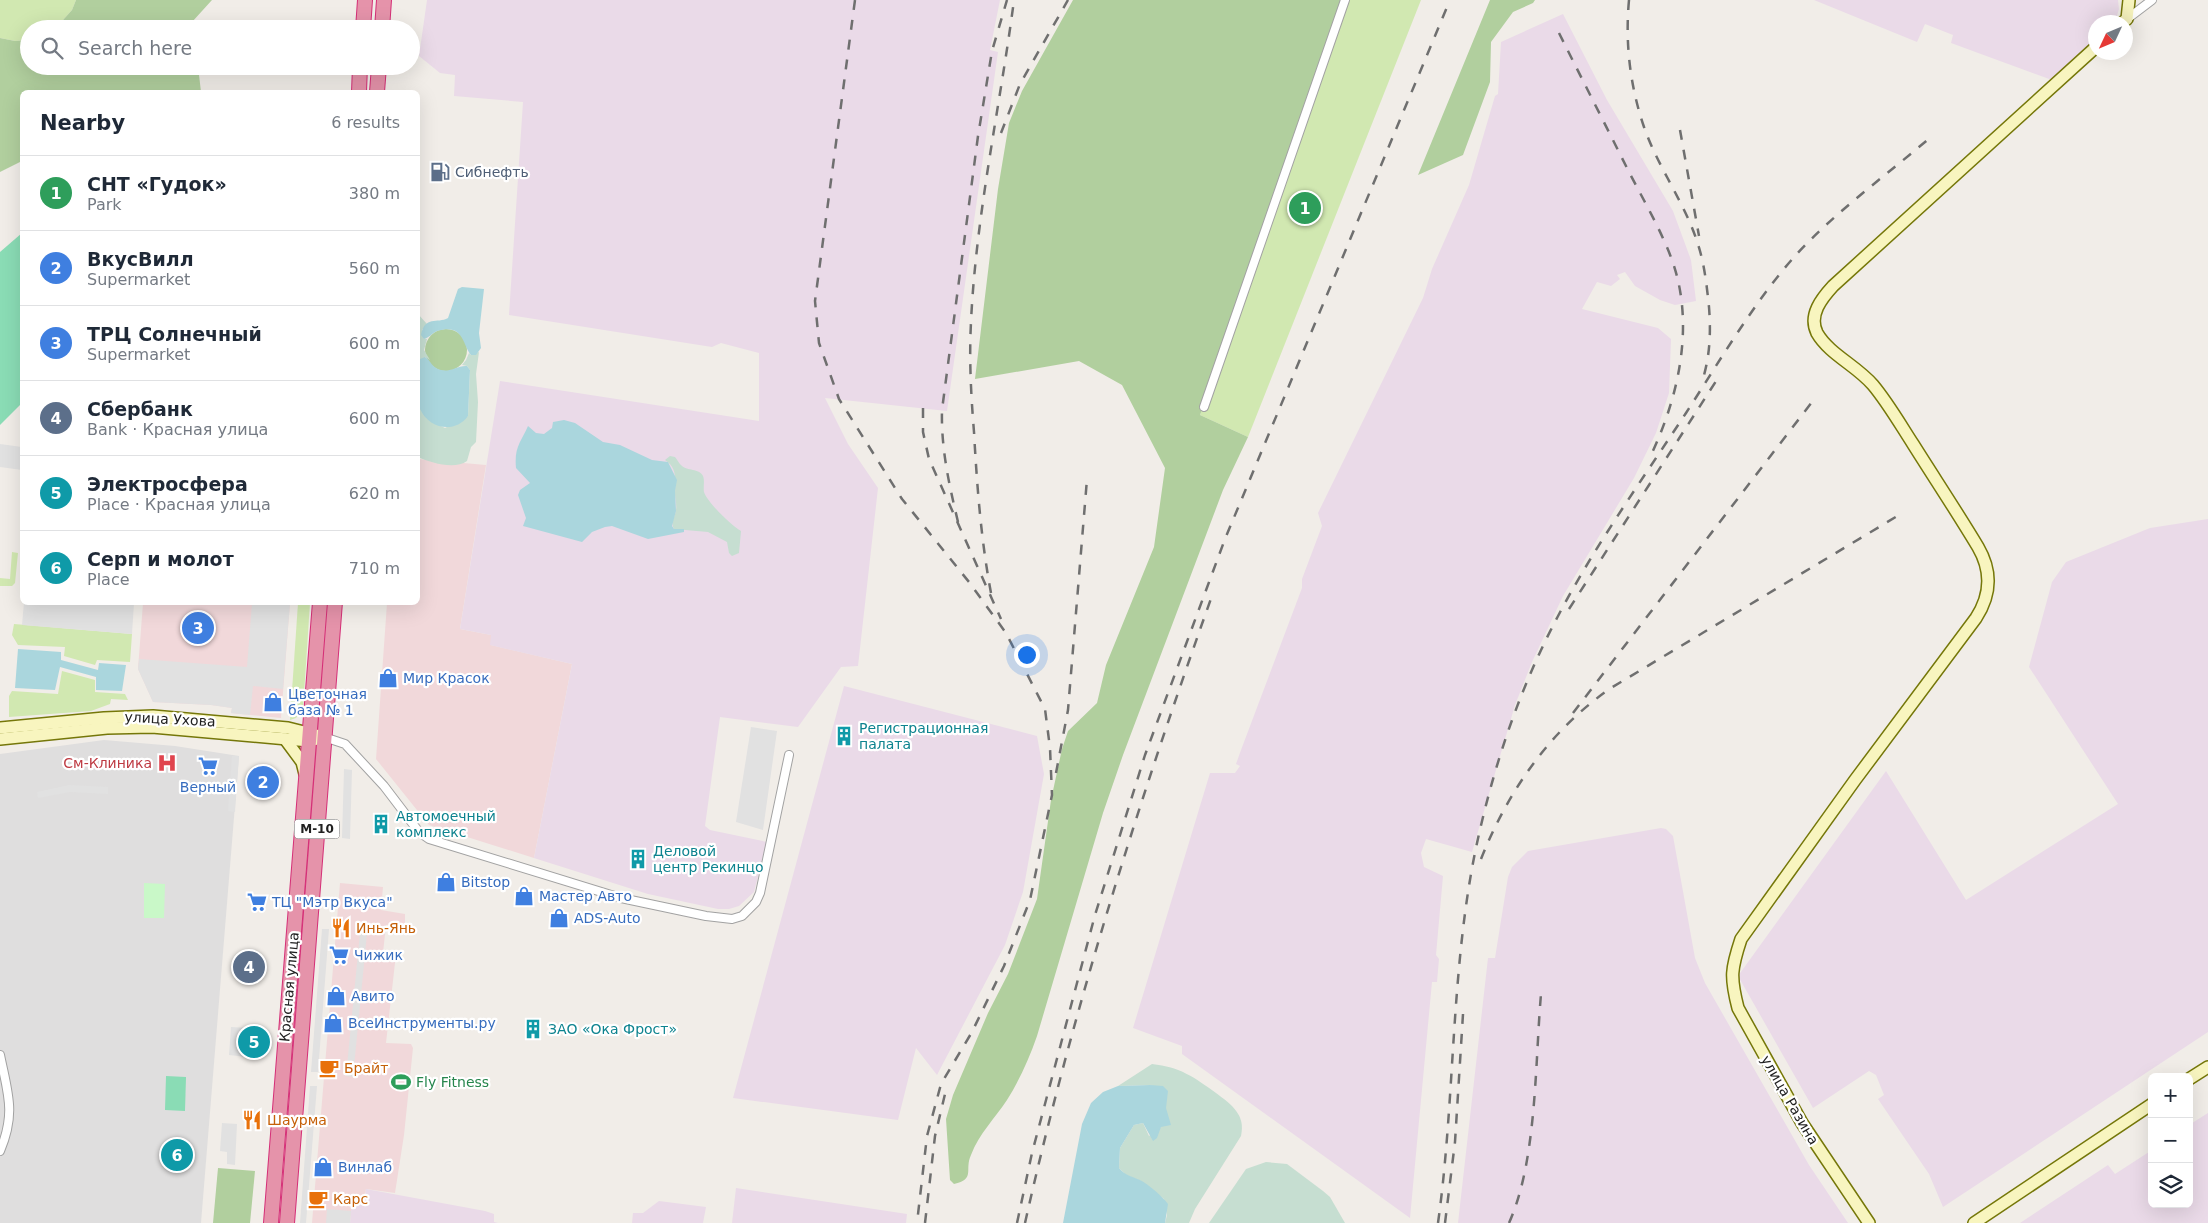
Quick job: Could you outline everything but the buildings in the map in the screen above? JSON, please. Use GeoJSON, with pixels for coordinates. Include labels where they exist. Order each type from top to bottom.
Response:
{"type":"FeatureCollection","features":[{"type":"Feature","properties":{"kind":"highway"},"geometry":{"type":"LineString","coordinates":[[364,20],[365,0]]}},
{"type":"Feature","properties":{"kind":"highway"},"geometry":{"type":"LineString","coordinates":[[383,20],[384,0]]}},
{"type":"Feature","properties":{"kind":"highway"},"geometry":{"type":"LineString","coordinates":[[358,90],[359,75]]}},
{"type":"Feature","properties":{"kind":"highway"},"geometry":{"type":"LineString","coordinates":[[377,90],[378,75]]}},
{"type":"Feature","properties":{"kind":"highway","name":"Красная улица"},"geometry":{"type":"LineString","coordinates":[[270,1223],[320,605]]}},
{"type":"Feature","properties":{"kind":"highway","name":"Красная улица"},"geometry":{"type":"LineString","coordinates":[[287,1223],[335,605]]}},
{"type":"Feature","properties":{"kind":"street"},"geometry":{"type":"LineString","coordinates":[[1204,407],[1345,0]]}},
{"type":"Feature","properties":{"kind":"street"},"geometry":{"type":"LineString","coordinates":[[2126,15],[2129,0]]}},
{"type":"Feature","properties":{"kind":"street"},"geometry":{"type":"LineString","coordinates":[[2133,15],[2152,0]]}},
{"type":"Feature","properties":{"kind":"street","name":"улица Разина"},"geometry":{"type":"LineString","coordinates":[[1868,1223],[1802,1123],[1738,1008],[1731,967],[1741,939],[1855,780],[1976,618],[1986,601],[1988,569],[1984,557],[1957,512],[1878,392],[1860,371],[1834,351],[1818,334],[1814,323],[1815,314],[1833,286],[2088,54]]}},
{"type":"Feature","properties":{"kind":"street"},"geometry":{"type":"LineString","coordinates":[[306,781],[302,762],[287,734],[301,720],[312,704]]}},
{"type":"Feature","properties":{"kind":"street","name":"улица Ухова"},"geometry":{"type":"LineString","coordinates":[[0,728],[104,718],[153,716],[287,734]]}},
{"type":"Feature","properties":{"kind":"street","name":"улица Ухова"},"geometry":{"type":"LineString","coordinates":[[0,739],[135,727],[324,737]]}},
{"type":"Feature","properties":{"kind":"street"},"geometry":{"type":"LineString","coordinates":[[324,737],[345,744],[384,786],[419,832],[429,839],[552,879],[621,898],[686,912],[732,919],[742,916],[756,902],[760,893],[789,755]]}},
{"type":"Feature","properties":{"kind":"street"},"geometry":{"type":"LineString","coordinates":[[0,1055],[10,1118],[8,1131],[0,1151]]}},
{"type":"Feature","properties":{"kind":"street"},"geometry":{"type":"LineString","coordinates":[[2193,1076],[2208,1067]]}},
{"type":"Feature","properties":{"kind":"street"},"geometry":{"type":"LineString","coordinates":[[1974,1223],[2148,1107]]}},
{"type":"Feature","properties":{"kind":"shaded area"},"geometry":{"type":"Polygon","coordinates":[[[427,0],[1000,0],[990,50],[998,52],[947,411],[825,398],[848,444],[878,488],[858,666],[841,667],[798,727],[720,717],[705,826],[710,830],[767,842],[754,892],[739,906],[729,909],[718,909],[648,894],[534,858],[572,664],[490,645],[491,635],[460,629],[500,381],[759,421],[759,353],[721,343],[712,347],[509,315],[523,102],[454,96],[455,75],[440,73],[420,57],[427,0]]]}},
{"type":"Feature","properties":{"kind":"shaded area"},"geometry":{"type":"Polygon","coordinates":[[[1814,0],[2118,0],[2119,9],[2117,15],[2088,15],[2088,47],[2052,80],[1951,43],[1953,35],[1925,24],[1917,42],[1814,0]]]}},
{"type":"Feature","properties":{"kind":"shaded area"},"geometry":{"type":"Polygon","coordinates":[[[1563,14],[1607,100],[1673,211],[1691,260],[1696,301],[1675,305],[1660,300],[1635,286],[1625,272],[1617,275],[1620,279],[1611,286],[1597,282],[1582,309],[1658,328],[1671,339],[1669,393],[1656,433],[1634,478],[1563,596],[1532,662],[1515,705],[1472,852],[1426,839],[1421,853],[1424,867],[1443,876],[1436,955],[1439,959],[1437,982],[1432,982],[1410,1218],[1182,1054],[1182,1046],[1133,1028],[1210,773],[1235,773],[1240,766],[1236,764],[1302,588],[1302,579],[1322,526],[1318,513],[1423,298],[1432,269],[1469,185],[1495,96],[1498,94],[1501,42],[1563,14]]]}},
{"type":"Feature","properties":{"kind":"shaded area"},"geometry":{"type":"Polygon","coordinates":[[[0,444],[20,447],[20,470],[0,467],[0,444]]]}},
{"type":"Feature","properties":{"kind":"shaded area"},"geometry":{"type":"Polygon","coordinates":[[[420,459],[486,465],[460,629],[491,635],[491,645],[572,664],[534,858],[429,825],[376,759],[387,605],[420,605],[420,459]]]}},
{"type":"Feature","properties":{"kind":"shaded area"},"geometry":{"type":"Polygon","coordinates":[[[2208,519],[2208,1032],[1943,1207],[1929,1174],[1878,1099],[1884,1095],[1876,1075],[1869,1071],[1813,1108],[1738,976],[1886,771],[1966,900],[2118,804],[2029,667],[2052,582],[2066,562],[2150,528],[2208,519]]]}},
{"type":"Feature","properties":{"kind":"shaded area"},"geometry":{"type":"Polygon","coordinates":[[[24,605],[134,605],[132,634],[22,625],[24,605]]]}},
{"type":"Feature","properties":{"kind":"shaded area"},"geometry":{"type":"Polygon","coordinates":[[[143,605],[290,605],[281,718],[231,713],[232,708],[211,705],[153,702],[138,669],[143,605]]]}},
{"type":"Feature","properties":{"kind":"shaded area"},"geometry":{"type":"Polygon","coordinates":[[[252,605],[290,605],[283,689],[253,686],[250,715],[231,713],[232,708],[211,705],[153,702],[138,669],[139,659],[247,667],[252,605]]]}},
{"type":"Feature","properties":{"kind":"shaded area"},"geometry":{"type":"Polygon","coordinates":[[[844,686],[1037,736],[1044,774],[1023,892],[1005,945],[937,1075],[916,1048],[898,1120],[733,1098],[844,686]]]}},
{"type":"Feature","properties":{"kind":"shaded area"},"geometry":{"type":"Polygon","coordinates":[[[751,727],[777,731],[763,830],[736,822],[751,727]]]}},
{"type":"Feature","properties":{"kind":"shaded area"},"geometry":{"type":"Polygon","coordinates":[[[104,740],[175,746],[239,756],[201,1223],[0,1223],[0,754],[104,740]]]}},
{"type":"Feature","properties":{"kind":"shaded area"},"geometry":{"type":"Polygon","coordinates":[[[232,756],[239,756],[235,812],[228,811],[232,756]]]}},
{"type":"Feature","properties":{"kind":"shaded area"},"geometry":{"type":"Polygon","coordinates":[[[344,769],[352,770],[350,839],[342,838],[344,769]]]}},
{"type":"Feature","properties":{"kind":"shaded area"},"geometry":{"type":"Polygon","coordinates":[[[69,785],[108,787],[108,794],[70,792],[38,798],[37,792],[69,785]]]}},
{"type":"Feature","properties":{"kind":"shaded area"},"geometry":{"type":"Polygon","coordinates":[[[1661,828],[1666,829],[1673,836],[1695,958],[1705,983],[1809,1165],[1848,1223],[1458,1223],[1488,958],[1495,958],[1508,877],[1512,867],[1528,851],[1661,828]]]}},
{"type":"Feature","properties":{"kind":"shaded area"},"geometry":{"type":"Polygon","coordinates":[[[340,883],[383,887],[381,910],[405,914],[405,924],[386,925],[383,953],[396,954],[386,1043],[411,1044],[413,1048],[404,1135],[395,1193],[366,1189],[364,1202],[352,1201],[350,1223],[312,1223],[340,883]]]}},
{"type":"Feature","properties":{"kind":"shaded area"},"geometry":{"type":"Polygon","coordinates":[[[322,929],[329,929],[318,1072],[311,1072],[322,929]]]}},
{"type":"Feature","properties":{"kind":"shaded area"},"geometry":{"type":"Polygon","coordinates":[[[360,933],[367,933],[353,1077],[346,1076],[360,933]]]}},
{"type":"Feature","properties":{"kind":"shaded area"},"geometry":{"type":"Polygon","coordinates":[[[231,1027],[249,1028],[247,1057],[229,1055],[231,1027]]]}},
{"type":"Feature","properties":{"kind":"shaded area"},"geometry":{"type":"Polygon","coordinates":[[[310,1086],[317,1086],[306,1223],[300,1223],[310,1086]]]}},
{"type":"Feature","properties":{"kind":"shaded area"},"geometry":{"type":"Polygon","coordinates":[[[2208,1113],[2208,1223],[2020,1223],[2108,1165],[2115,1174],[2148,1153],[2148,1208],[2193,1208],[2193,1122],[2208,1113]]]}},
{"type":"Feature","properties":{"kind":"shaded area"},"geometry":{"type":"Polygon","coordinates":[[[222,1123],[237,1124],[235,1165],[227,1164],[227,1152],[220,1151],[222,1123]]]}},
{"type":"Feature","properties":{"kind":"shaded area"},"geometry":{"type":"Polygon","coordinates":[[[736,1188],[907,1214],[906,1223],[732,1223],[736,1188]]]}},
{"type":"Feature","properties":{"kind":"shaded area"},"geometry":{"type":"Polygon","coordinates":[[[366,1189],[485,1211],[494,1214],[494,1222],[498,1223],[350,1223],[352,1201],[364,1202],[366,1189]]]}},
{"type":"Feature","properties":{"kind":"shaded area"},"geometry":{"type":"Polygon","coordinates":[[[659,1201],[706,1207],[703,1223],[632,1223],[633,1213],[643,1213],[659,1201]]]}},
{"type":"Feature","properties":{"kind":"shaded area"},"geometry":{"type":"Polygon","coordinates":[[[327,1209],[351,1211],[350,1223],[326,1223],[327,1209]]]}},
{"type":"Feature","properties":{"kind":"green space"},"geometry":{"type":"Polygon","coordinates":[[[0,0],[76,0],[72,10],[63,20],[20,20],[20,41],[0,38],[0,0]]]}},
{"type":"Feature","properties":{"kind":"green space"},"geometry":{"type":"Polygon","coordinates":[[[76,0],[212,0],[194,20],[63,20],[72,10],[76,0]]]}},
{"type":"Feature","properties":{"kind":"green space"},"geometry":{"type":"Polygon","coordinates":[[[1073,0],[1345,0],[1200,415],[1248,437],[1223,490],[1123,755],[1103,813],[1031,1053],[1012,1092],[974,1147],[969,1160],[967,1177],[961,1182],[954,1184],[950,1180],[946,1119],[953,1095],[988,1013],[1008,974],[1037,899],[1051,800],[1062,749],[1068,731],[1097,703],[1106,665],[1154,547],[1165,468],[1122,385],[1079,361],[975,379],[998,189],[1009,123],[1022,91],[1073,0]]]}},
{"type":"Feature","properties":{"kind":"green space"},"geometry":{"type":"Polygon","coordinates":[[[1345,0],[1421,0],[1248,437],[1200,415],[1345,0]]]}},
{"type":"Feature","properties":{"kind":"green space"},"geometry":{"type":"Polygon","coordinates":[[[1490,0],[1535,0],[1533,3],[1513,12],[1491,42],[1490,82],[1463,155],[1418,175],[1490,0]]]}},
{"type":"Feature","properties":{"kind":"green space"},"geometry":{"type":"Polygon","coordinates":[[[0,38],[20,41],[20,75],[199,75],[201,90],[20,90],[20,162],[0,172],[0,38]]]}},
{"type":"Feature","properties":{"kind":"green space"},"geometry":{"type":"Polygon","coordinates":[[[20,235],[20,405],[0,425],[0,252],[20,235]]]}},
{"type":"Feature","properties":{"kind":"green space"},"geometry":{"type":"Polygon","coordinates":[[[420,316],[427,324],[422,330],[424,339],[427,339],[424,350],[430,360],[425,357],[420,389],[420,316]]]}},
{"type":"Feature","properties":{"kind":"green space"},"geometry":{"type":"Polygon","coordinates":[[[442,329],[450,329],[461,335],[467,350],[461,365],[450,371],[442,371],[431,365],[425,354],[425,346],[431,335],[442,329]]]}},
{"type":"Feature","properties":{"kind":"green space"},"geometry":{"type":"Polygon","coordinates":[[[479,352],[476,374],[478,402],[476,442],[471,447],[467,461],[462,464],[450,465],[420,458],[420,405],[431,421],[445,428],[468,416],[470,370],[467,366],[462,365],[469,353],[471,355],[479,352]]]}},
{"type":"Feature","properties":{"kind":"green space"},"geometry":{"type":"Polygon","coordinates":[[[670,456],[675,457],[684,468],[701,473],[704,480],[704,492],[710,502],[741,531],[739,553],[732,556],[729,553],[727,542],[708,532],[674,529],[673,522],[676,508],[675,475],[672,467],[665,460],[670,456]]]}},
{"type":"Feature","properties":{"kind":"green space"},"geometry":{"type":"Polygon","coordinates":[[[12,552],[18,553],[15,583],[12,586],[0,586],[0,578],[10,579],[12,552]]]}},
{"type":"Feature","properties":{"kind":"green space"},"geometry":{"type":"Polygon","coordinates":[[[298,605],[310,605],[303,709],[296,718],[290,720],[298,605]]]}},
{"type":"Feature","properties":{"kind":"green space"},"geometry":{"type":"Polygon","coordinates":[[[14,624],[132,634],[130,662],[97,660],[95,665],[64,656],[65,647],[18,645],[12,635],[14,624]]]}},
{"type":"Feature","properties":{"kind":"green space"},"geometry":{"type":"Polygon","coordinates":[[[62,671],[95,680],[95,692],[125,694],[128,700],[111,699],[110,704],[91,711],[9,717],[9,696],[12,691],[58,694],[62,671]]]}},
{"type":"Feature","properties":{"kind":"green space"},"geometry":{"type":"Polygon","coordinates":[[[144,883],[165,884],[164,918],[144,918],[144,883]]]}},
{"type":"Feature","properties":{"kind":"green space"},"geometry":{"type":"Polygon","coordinates":[[[1152,1064],[1179,1070],[1201,1082],[1222,1097],[1240,1116],[1241,1136],[1195,1209],[1189,1223],[1165,1223],[1167,1215],[1164,1199],[1141,1181],[1126,1175],[1119,1168],[1120,1148],[1134,1125],[1143,1123],[1149,1136],[1161,1127],[1167,1091],[1150,1085],[1118,1086],[1152,1064]]]}},
{"type":"Feature","properties":{"kind":"green space"},"geometry":{"type":"Polygon","coordinates":[[[166,1076],[186,1077],[185,1111],[165,1110],[166,1076]]]}},
{"type":"Feature","properties":{"kind":"green space"},"geometry":{"type":"Polygon","coordinates":[[[1266,1162],[1287,1164],[1323,1191],[1330,1197],[1345,1223],[1209,1223],[1246,1169],[1266,1162]]]}},
{"type":"Feature","properties":{"kind":"green space"},"geometry":{"type":"Polygon","coordinates":[[[218,1168],[255,1171],[250,1223],[213,1223],[218,1168]]]}},
{"type":"Feature","properties":{"kind":"water"},"geometry":{"type":"Polygon","coordinates":[[[462,287],[484,289],[479,333],[481,348],[476,355],[471,355],[461,336],[452,330],[437,331],[424,339],[421,335],[428,322],[448,318],[458,289],[462,287]]]}},
{"type":"Feature","properties":{"kind":"water"},"geometry":{"type":"Polygon","coordinates":[[[425,357],[434,367],[441,370],[467,366],[470,370],[468,416],[463,422],[449,427],[442,427],[429,421],[424,416],[420,409],[420,359],[425,357]]]}},
{"type":"Feature","properties":{"kind":"water"},"geometry":{"type":"Polygon","coordinates":[[[564,420],[575,423],[603,442],[620,445],[652,460],[668,462],[677,480],[675,491],[676,511],[672,526],[674,529],[684,529],[684,532],[648,539],[612,526],[592,532],[582,542],[523,526],[526,518],[518,495],[520,490],[530,483],[516,468],[516,455],[519,445],[528,426],[536,433],[544,434],[552,428],[553,422],[564,420]]]}},
{"type":"Feature","properties":{"kind":"water"},"geometry":{"type":"Polygon","coordinates":[[[18,649],[61,652],[61,660],[98,670],[99,663],[126,665],[122,691],[96,690],[96,677],[60,667],[55,690],[15,688],[18,649]]]}},
{"type":"Feature","properties":{"kind":"water"},"geometry":{"type":"Polygon","coordinates":[[[1118,1086],[1163,1086],[1168,1091],[1166,1108],[1171,1125],[1161,1127],[1157,1138],[1153,1141],[1143,1123],[1134,1125],[1120,1148],[1119,1168],[1147,1185],[1168,1204],[1165,1223],[1063,1223],[1082,1124],[1091,1103],[1103,1092],[1118,1086]]]}},
{"type":"Feature","properties":{"kind":"railway"},"geometry":{"type":"LineString","coordinates":[[855,0],[815,301],[819,343],[839,399],[902,499],[969,582],[1006,633],[1045,709],[1050,748],[1052,795],[1030,900],[1004,966],[972,1032],[941,1084],[927,1136],[917,1223]]}},
{"type":"Feature","properties":{"kind":"railway"},"geometry":{"type":"LineString","coordinates":[[958,522],[944,453],[942,410],[978,136],[992,51],[1007,0]]}},
{"type":"Feature","properties":{"kind":"railway"},"geometry":{"type":"LineString","coordinates":[[991,593],[978,493],[971,391],[970,336],[983,201],[1014,0]]}},
{"type":"Feature","properties":{"kind":"railway"},"geometry":{"type":"LineString","coordinates":[[1001,133],[1020,84],[1068,0]]}},
{"type":"Feature","properties":{"kind":"railway"},"geometry":{"type":"LineString","coordinates":[[1017,1223],[1032,1153],[1095,915],[1145,755],[1225,539],[1450,0]]}},
{"type":"Feature","properties":{"kind":"railway"},"geometry":{"type":"LineString","coordinates":[[1629,0],[1628,48],[1639,112],[1650,143],[1695,235],[1706,279],[1710,326],[1708,354],[1702,382]]}},
{"type":"Feature","properties":{"kind":"railway"},"geometry":{"type":"LineString","coordinates":[[1559,33],[1658,227],[1668,249],[1679,284],[1683,334],[1681,359],[1669,409],[1651,455]]}},
{"type":"Feature","properties":{"kind":"railway"},"geometry":{"type":"LineString","coordinates":[[1680,130],[1699,236]]}},
{"type":"Feature","properties":{"kind":"railway"},"geometry":{"type":"LineString","coordinates":[[1438,1223],[1448,1126],[1458,979],[1470,882],[1479,834],[1493,778],[1511,723],[1532,670],[1557,618],[1602,540],[1738,331],[1781,272],[1811,239],[1932,136]]}},
{"type":"Feature","properties":{"kind":"railway"},"geometry":{"type":"LineString","coordinates":[[1569,609],[1720,375]]}},
{"type":"Feature","properties":{"kind":"railway"},"geometry":{"type":"LineString","coordinates":[[1573,713],[1812,402]]}},
{"type":"Feature","properties":{"kind":"railway"},"geometry":{"type":"LineString","coordinates":[[923,408],[923,432],[929,459],[1001,619]]}},
{"type":"Feature","properties":{"kind":"railway"},"geometry":{"type":"LineString","coordinates":[[1056,773],[1068,710],[1087,479]]}},
{"type":"Feature","properties":{"kind":"railway"},"geometry":{"type":"LineString","coordinates":[[1481,859],[1504,810],[1533,764],[1550,743],[1589,705],[1611,688],[1899,515]]}},
{"type":"Feature","properties":{"kind":"railway"},"geometry":{"type":"LineString","coordinates":[[1025,1223],[1064,1063],[1109,905],[1159,749],[1213,593]]}},
{"type":"Feature","properties":{"kind":"railway"},"geometry":{"type":"LineString","coordinates":[[1509,1223],[1525,1171],[1530,1141],[1541,994]]}},
{"type":"Feature","properties":{"kind":"railway"},"geometry":{"type":"LineString","coordinates":[[1445,1223],[1455,1142],[1463,1014]]}},
{"type":"Feature","properties":{"kind":"railway"},"geometry":{"type":"LineString","coordinates":[[925,1223],[935,1136],[945,1094]]}},
{"type":"Feature","properties":{"kind":"place","name":"Сибнефть"},"geometry":{"type":"Point","coordinates":[440,172]}},
{"type":"Feature","properties":{"kind":"place","name":"СНТ «Гудок»"},"geometry":{"type":"Point","coordinates":[1305,208]}},
{"type":"Feature","properties":{"kind":"place","name":"ТРЦ Солнечный"},"geometry":{"type":"Point","coordinates":[198,628]}},
{"type":"Feature","properties":{"kind":"place","name":"Мир Красок"},"geometry":{"type":"Point","coordinates":[388,678]}},
{"type":"Feature","properties":{"kind":"place","name":"Цветочная база № 1"},"geometry":{"type":"Point","coordinates":[273,702]}},
{"type":"Feature","properties":{"kind":"place","name":"Регистрационная палата"},"geometry":{"type":"Point","coordinates":[844,736]}},
{"type":"Feature","properties":{"kind":"place","name":"См-Клиника"},"geometry":{"type":"Point","coordinates":[167,763]}},
{"type":"Feature","properties":{"kind":"place","name":"Верный"},"geometry":{"type":"Point","coordinates":[208,766]}},
{"type":"Feature","properties":{"kind":"place","name":"ВкусВилл"},"geometry":{"type":"Point","coordinates":[263,782]}},
{"type":"Feature","properties":{"kind":"place","name":"Автомоечный комплекс"},"geometry":{"type":"Point","coordinates":[381,824]}},
{"type":"Feature","properties":{"kind":"place","name":"Деловой центр Рекинцо"},"geometry":{"type":"Point","coordinates":[638,859]}},
{"type":"Feature","properties":{"kind":"place","name":"Bitstop"},"geometry":{"type":"Point","coordinates":[446,882]}},
{"type":"Feature","properties":{"kind":"place","name":"Мастер Авто"},"geometry":{"type":"Point","coordinates":[524,896]}},
{"type":"Feature","properties":{"kind":"place","name":"ТЦ \"Мэтр Вкуса\""},"geometry":{"type":"Point","coordinates":[257,902]}},
{"type":"Feature","properties":{"kind":"place","name":"ADS-Auto"},"geometry":{"type":"Point","coordinates":[559,918]}},
{"type":"Feature","properties":{"kind":"place","name":"Инь-Янь"},"geometry":{"type":"Point","coordinates":[341,928]}},
{"type":"Feature","properties":{"kind":"place","name":"Чижик"},"geometry":{"type":"Point","coordinates":[339,955]}},
{"type":"Feature","properties":{"kind":"place","name":"Сбербанк"},"geometry":{"type":"Point","coordinates":[249,967]}},
{"type":"Feature","properties":{"kind":"place","name":"Авито"},"geometry":{"type":"Point","coordinates":[336,996]}},
{"type":"Feature","properties":{"kind":"place","name":"ВсеИнструменты.ру"},"geometry":{"type":"Point","coordinates":[333,1023]}},
{"type":"Feature","properties":{"kind":"place","name":"ЗАО «Ока Фрост»"},"geometry":{"type":"Point","coordinates":[533,1029]}},
{"type":"Feature","properties":{"kind":"place","name":"Электросфера"},"geometry":{"type":"Point","coordinates":[254,1042]}},
{"type":"Feature","properties":{"kind":"place","name":"Брайт"},"geometry":{"type":"Point","coordinates":[329,1068]}},
{"type":"Feature","properties":{"kind":"place","name":"Fly Fitness"},"geometry":{"type":"Point","coordinates":[401,1082]}},
{"type":"Feature","properties":{"kind":"place","name":"Шаурма"},"geometry":{"type":"Point","coordinates":[252,1120]}},
{"type":"Feature","properties":{"kind":"place","name":"Серп и молот"},"geometry":{"type":"Point","coordinates":[177,1155]}},
{"type":"Feature","properties":{"kind":"place","name":"Винлаб"},"geometry":{"type":"Point","coordinates":[323,1167]}},
{"type":"Feature","properties":{"kind":"place","name":"Карс"},"geometry":{"type":"Point","coordinates":[318,1199]}}]}
